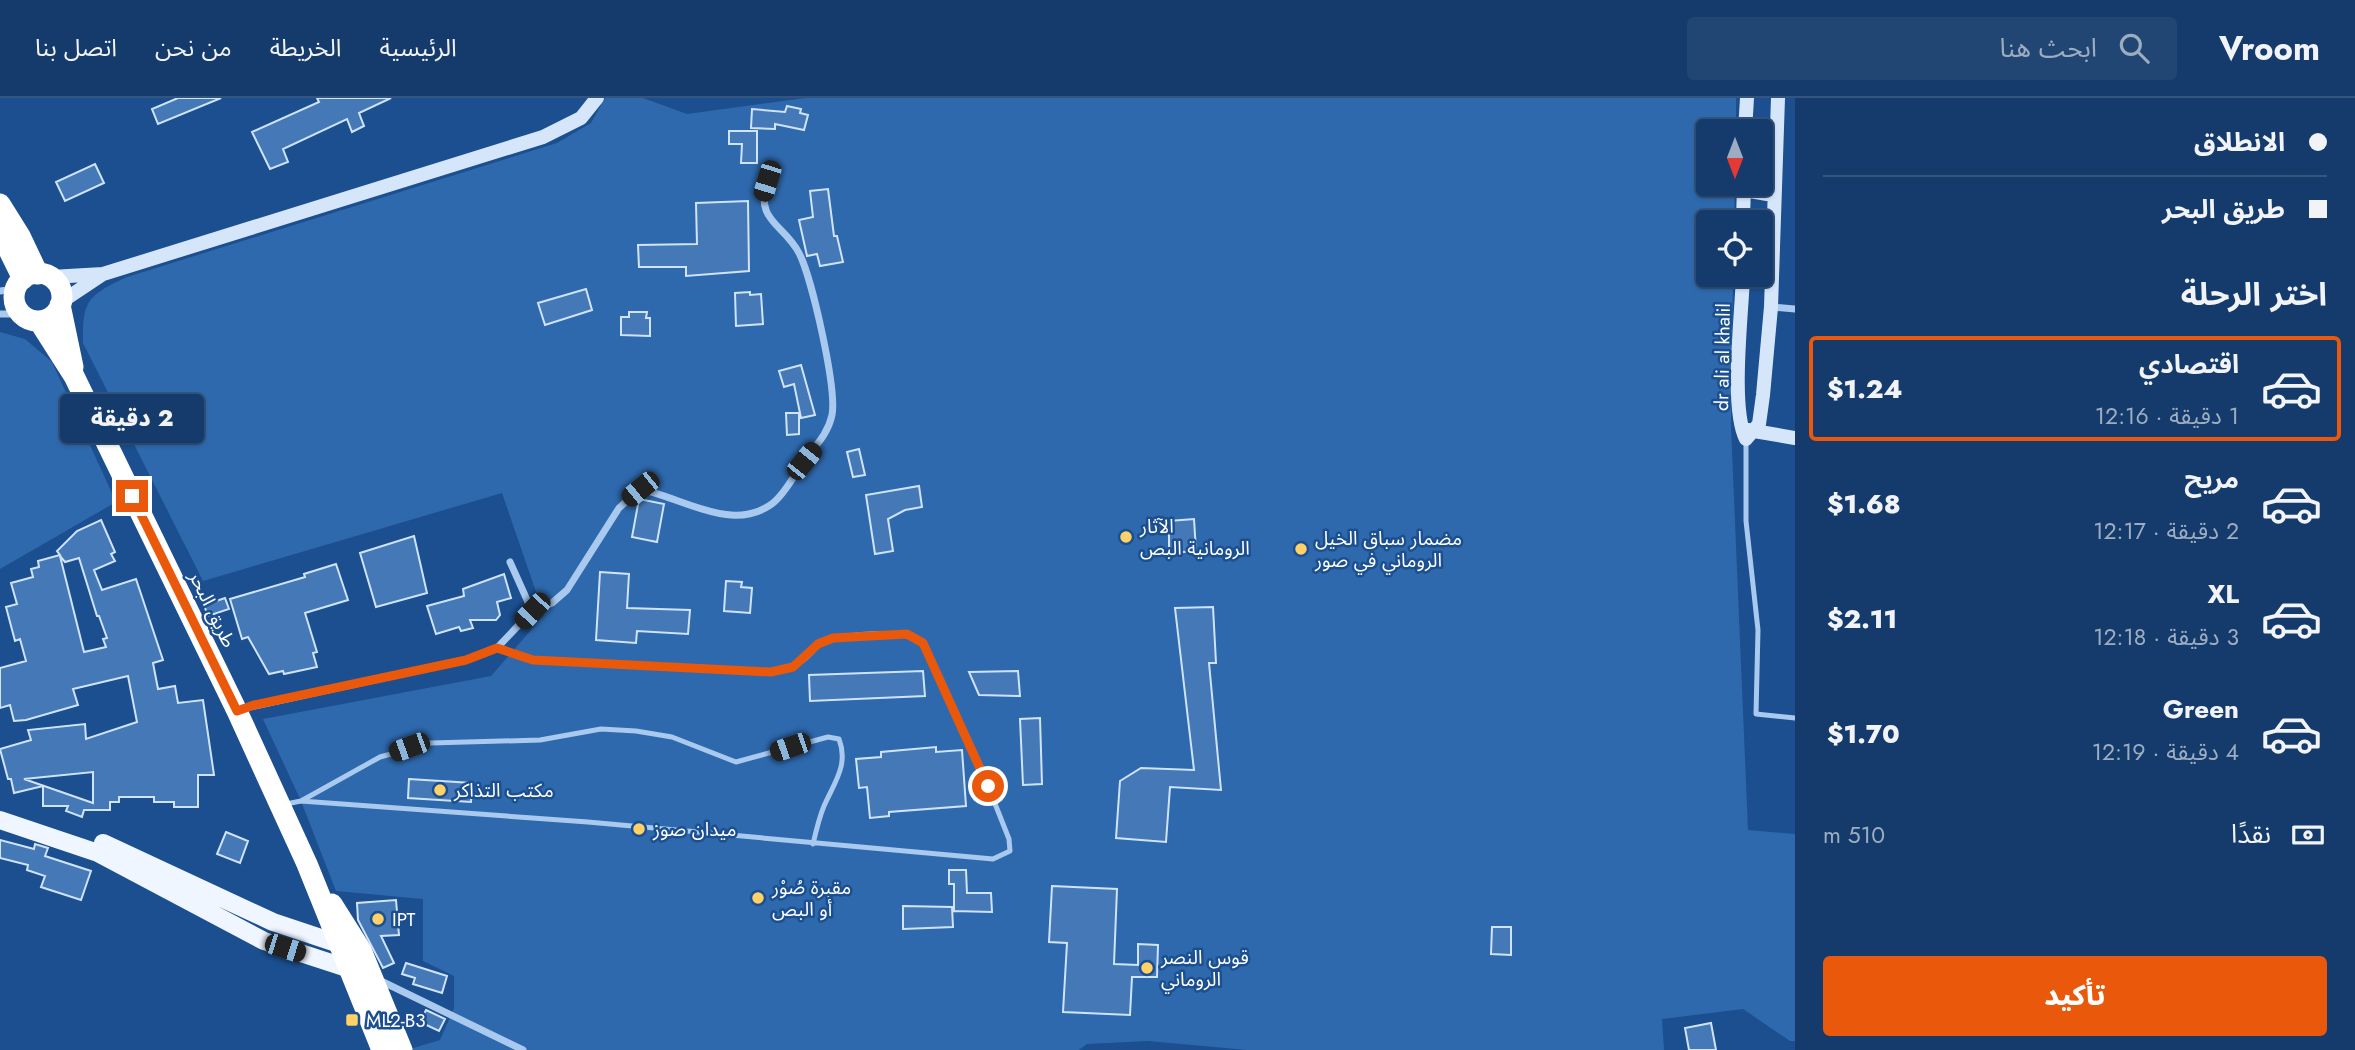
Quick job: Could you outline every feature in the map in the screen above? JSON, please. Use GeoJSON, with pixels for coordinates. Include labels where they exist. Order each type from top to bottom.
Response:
{"type":"FeatureCollection","features":[{"type":"Feature","properties":{"kind":"highway"},"geometry":{"type":"LineString","coordinates":[[0,204],[20,236],[25,282]]}},
{"type":"Feature","properties":{"kind":"highway"},"geometry":{"type":"LineString","coordinates":[[0,232],[25,282]]}},
{"type":"Feature","properties":{"kind":"highway","name":"طريق البحر"},"geometry":{"type":"LineString","coordinates":[[74,376],[20,317],[14,298],[25,282],[58,284],[74,376],[237,711],[291,803],[307,864],[382,1050]]}},
{"type":"Feature","properties":{"kind":"highway"},"geometry":{"type":"LineString","coordinates":[[20,317],[56,314],[61,304]]}},
{"type":"Feature","properties":{"kind":"highway","name":"طريق البحر"},"geometry":{"type":"LineString","coordinates":[[307,864],[361,950],[402,1050]]}},
{"type":"Feature","properties":{"kind":"main road"},"geometry":{"type":"LineString","coordinates":[[0,807],[98,853],[264,942],[373,977]]}},
{"type":"Feature","properties":{"kind":"main road"},"geometry":{"type":"LineString","coordinates":[[0,820],[36,825],[101,842],[273,922],[338,945],[361,950]]}},
{"type":"Feature","properties":{"kind":"street"},"geometry":{"type":"LineString","coordinates":[[25,282],[103,274],[543,137],[581,118],[597,98]]}},
{"type":"Feature","properties":{"kind":"street"},"geometry":{"type":"LineString","coordinates":[[1745,119],[1746,98]]}},
{"type":"Feature","properties":{"kind":"street"},"geometry":{"type":"LineString","coordinates":[[1773,195],[1778,98]]}},
{"type":"Feature","properties":{"kind":"street"},"geometry":{"type":"LineString","coordinates":[[237,711],[254,705],[466,660],[497,648],[532,611],[552,603],[567,590],[619,508],[640,489],[656,492],[677,503],[730,514],[760,511],[774,503],[827,432],[833,412],[813,294],[797,249],[763,209],[762,198],[767,181]]}},
{"type":"Feature","properties":{"kind":"street"},"geometry":{"type":"LineString","coordinates":[[1773,196],[1771,307],[1762,411],[1747,433],[1795,439]]}},
{"type":"Feature","properties":{"kind":"street"},"geometry":{"type":"LineString","coordinates":[[61,304],[103,274]]}},
{"type":"Feature","properties":{"kind":"street","name":"dr ali al khalil"},"geometry":{"type":"LineString","coordinates":[[1743,287],[1740,349],[1747,433]]}},
{"type":"Feature","properties":{"kind":"street"},"geometry":{"type":"LineString","coordinates":[[1771,307],[1795,309]]}},
{"type":"Feature","properties":{"kind":"street"},"geometry":{"type":"LineString","coordinates":[[1740,349],[1767,351]]}},
{"type":"Feature","properties":{"kind":"street"},"geometry":{"type":"LineString","coordinates":[[510,562],[532,611]]}},
{"type":"Feature","properties":{"kind":"street"},"geometry":{"type":"LineString","coordinates":[[373,977],[523,1050]]}},
{"type":"Feature","properties":{"kind":"lane"},"geometry":{"type":"LineString","coordinates":[[1747,433],[1746,521],[1758,630],[1756,714],[1795,718]]}},
{"type":"Feature","properties":{"kind":"lane"},"geometry":{"type":"LineString","coordinates":[[291,803],[588,822],[993,859],[1010,851],[1009,839],[988,786],[923,643],[916,636],[896,634],[833,638],[818,644],[793,667],[771,672],[533,660],[497,648]]}},
{"type":"Feature","properties":{"kind":"lane"},"geometry":{"type":"LineString","coordinates":[[291,803],[380,757],[431,743],[540,740],[601,729],[636,731],[672,737],[736,762],[828,737],[839,739],[844,750],[843,766],[823,808],[813,844]]}},
{"type":"Feature","properties":{"kind":"shaded area","name":"الآثار الرومانية البص"},"geometry":{"type":"Polygon","coordinates":[[[605,98],[643,98],[687,114],[805,98],[1736,98],[1736,119],[1696,119],[1696,196],[1735,196],[1734,210],[1696,210],[1696,287],[1733,287],[1731,427],[1748,830],[1795,834],[1795,1041],[1790,1041],[1743,1009],[1662,1019],[1664,1050],[1247,1050],[1148,1041],[1087,1044],[1079,1050],[407,1050],[440,1040],[454,1008],[454,976],[423,961],[423,899],[336,891],[301,801],[263,719],[491,676],[544,615],[502,493],[203,581],[83,343],[84,317],[90,300],[96,294],[127,277],[557,143],[591,123],[605,98]]]}},
{"type":"Feature","properties":{"kind":"shaded area"},"geometry":{"type":"Polygon","coordinates":[[[0,332],[25,339],[52,362],[116,502],[0,569],[0,332]]]}},
{"type":"Feature","properties":{"kind":"building"},"geometry":{"type":"Polygon","coordinates":[[[178,98],[221,98],[158,124],[152,109],[178,98]]]}},
{"type":"Feature","properties":{"kind":"building"},"geometry":{"type":"Polygon","coordinates":[[[317,98],[391,98],[359,113],[364,126],[352,132],[347,119],[283,149],[288,162],[270,169],[252,132],[319,102],[317,98]]]}},
{"type":"Feature","properties":{"kind":"building"},"geometry":{"type":"Polygon","coordinates":[[[787,106],[801,109],[800,113],[808,115],[804,130],[775,124],[775,129],[751,128],[752,109],[785,112],[787,106]]]}},
{"type":"Feature","properties":{"kind":"building"},"geometry":{"type":"Polygon","coordinates":[[[729,131],[757,131],[757,163],[741,163],[742,144],[729,144],[729,131]]]}},
{"type":"Feature","properties":{"kind":"building"},"geometry":{"type":"Polygon","coordinates":[[[95,164],[104,183],[65,201],[56,182],[95,164]]]}},
{"type":"Feature","properties":{"kind":"building"},"geometry":{"type":"Polygon","coordinates":[[[828,189],[834,236],[837,236],[843,262],[820,266],[817,254],[807,256],[799,220],[813,217],[810,191],[828,189]]]}},
{"type":"Feature","properties":{"kind":"building"},"geometry":{"type":"Polygon","coordinates":[[[748,201],[749,271],[686,276],[686,267],[639,267],[638,245],[697,244],[696,203],[748,201]]]}},
{"type":"Feature","properties":{"kind":"building"},"geometry":{"type":"Polygon","coordinates":[[[586,289],[592,310],[545,325],[538,303],[586,289]]]}},
{"type":"Feature","properties":{"kind":"building"},"geometry":{"type":"Polygon","coordinates":[[[750,292],[750,295],[761,294],[763,324],[736,326],[735,293],[750,292]]]}},
{"type":"Feature","properties":{"kind":"building"},"geometry":{"type":"Polygon","coordinates":[[[629,312],[647,312],[646,318],[650,318],[650,336],[621,335],[621,317],[629,317],[629,312]]]}},
{"type":"Feature","properties":{"kind":"building"},"geometry":{"type":"Polygon","coordinates":[[[801,365],[815,415],[801,418],[794,384],[784,387],[779,371],[801,365]]]}},
{"type":"Feature","properties":{"kind":"building"},"geometry":{"type":"Polygon","coordinates":[[[786,413],[799,413],[799,434],[787,435],[786,413]]]}},
{"type":"Feature","properties":{"kind":"building"},"geometry":{"type":"Polygon","coordinates":[[[859,449],[865,475],[853,477],[847,452],[859,449]]]}},
{"type":"Feature","properties":{"kind":"building"},"geometry":{"type":"Polygon","coordinates":[[[919,486],[922,507],[905,510],[888,519],[893,551],[875,554],[866,495],[919,486]]]}},
{"type":"Feature","properties":{"kind":"building"},"geometry":{"type":"Polygon","coordinates":[[[639,499],[664,504],[657,542],[632,537],[639,499]]]}},
{"type":"Feature","properties":{"kind":"building"},"geometry":{"type":"Polygon","coordinates":[[[1194,519],[1196,551],[1169,553],[1169,521],[1194,519]]]}},
{"type":"Feature","properties":{"kind":"building"},"geometry":{"type":"Polygon","coordinates":[[[101,520],[115,552],[111,554],[115,561],[94,570],[102,590],[136,579],[163,660],[153,663],[158,689],[175,686],[178,703],[203,700],[214,775],[198,775],[198,807],[174,807],[174,802],[154,802],[154,797],[119,797],[119,802],[110,802],[110,810],[84,810],[82,817],[66,811],[68,806],[43,806],[43,786],[14,793],[0,749],[31,740],[28,730],[85,724],[86,739],[137,722],[128,676],[73,689],[78,705],[26,720],[14,721],[10,705],[0,708],[0,668],[26,661],[20,639],[15,641],[6,607],[17,604],[11,583],[33,577],[31,569],[39,567],[38,561],[60,555],[57,551],[77,531],[101,520]],[[60,556],[84,652],[106,647],[103,639],[107,638],[97,616],[79,558],[65,562],[60,556]],[[93,772],[24,779],[93,803],[93,772]]]}},
{"type":"Feature","properties":{"kind":"building"},"geometry":{"type":"Polygon","coordinates":[[[414,536],[427,593],[376,607],[360,553],[414,536]]]}},
{"type":"Feature","properties":{"kind":"building"},"geometry":{"type":"Polygon","coordinates":[[[336,564],[348,600],[305,613],[317,652],[313,653],[317,667],[284,674],[283,671],[269,674],[248,637],[242,639],[230,599],[305,577],[304,574],[336,564]]]}},
{"type":"Feature","properties":{"kind":"building"},"geometry":{"type":"Polygon","coordinates":[[[600,572],[629,574],[627,608],[690,610],[688,634],[637,631],[636,643],[596,640],[600,572]]]}},
{"type":"Feature","properties":{"kind":"building"},"geometry":{"type":"Polygon","coordinates":[[[504,574],[511,598],[497,602],[500,615],[496,620],[470,620],[473,628],[461,631],[459,627],[436,634],[427,606],[464,596],[463,589],[504,574]]]}},
{"type":"Feature","properties":{"kind":"building"},"geometry":{"type":"Polygon","coordinates":[[[726,581],[742,582],[741,587],[752,588],[750,613],[724,611],[726,581]]]}},
{"type":"Feature","properties":{"kind":"building"},"geometry":{"type":"Polygon","coordinates":[[[225,598],[229,609],[208,616],[204,605],[225,598]]]}},
{"type":"Feature","properties":{"kind":"building"},"geometry":{"type":"Polygon","coordinates":[[[1213,607],[1216,663],[1209,663],[1221,790],[1170,787],[1166,842],[1116,838],[1120,781],[1141,768],[1194,770],[1175,608],[1213,607]]]}},
{"type":"Feature","properties":{"kind":"building"},"geometry":{"type":"Polygon","coordinates":[[[923,671],[925,696],[810,701],[809,675],[923,671]]]}},
{"type":"Feature","properties":{"kind":"building"},"geometry":{"type":"Polygon","coordinates":[[[1018,671],[1020,696],[979,695],[969,672],[1018,671]]]}},
{"type":"Feature","properties":{"kind":"building"},"geometry":{"type":"Polygon","coordinates":[[[1040,718],[1042,784],[1023,785],[1020,719],[1040,718]]]}},
{"type":"Feature","properties":{"kind":"building"},"geometry":{"type":"Polygon","coordinates":[[[936,747],[936,752],[962,750],[966,806],[889,812],[889,816],[870,818],[867,787],[859,788],[856,759],[881,757],[881,752],[936,747]]]}},
{"type":"Feature","properties":{"kind":"building","name":"مكتب التذاكر"},"geometry":{"type":"Polygon","coordinates":[[[409,779],[472,783],[471,802],[408,798],[409,779]]]}},
{"type":"Feature","properties":{"kind":"building"},"geometry":{"type":"Polygon","coordinates":[[[226,832],[248,841],[240,863],[217,854],[226,832]]]}},
{"type":"Feature","properties":{"kind":"building"},"geometry":{"type":"Polygon","coordinates":[[[0,840],[34,849],[35,844],[48,848],[45,856],[91,871],[81,900],[41,887],[45,876],[27,870],[28,865],[0,858],[0,840]]]}},
{"type":"Feature","properties":{"kind":"building"},"geometry":{"type":"Polygon","coordinates":[[[949,870],[966,870],[967,893],[991,893],[992,912],[954,911],[954,884],[949,884],[949,870]]]}},
{"type":"Feature","properties":{"kind":"building"},"geometry":{"type":"Polygon","coordinates":[[[1052,886],[1117,889],[1114,964],[1138,965],[1138,944],[1158,945],[1157,977],[1132,977],[1130,1015],[1063,1012],[1067,943],[1049,942],[1052,886]]]}},
{"type":"Feature","properties":{"kind":"building","name":"IPT"},"geometry":{"type":"Polygon","coordinates":[[[396,900],[399,935],[381,936],[394,963],[383,968],[358,920],[357,903],[396,900]]]}},
{"type":"Feature","properties":{"kind":"building"},"geometry":{"type":"Polygon","coordinates":[[[903,906],[952,907],[953,927],[903,929],[903,906]]]}},
{"type":"Feature","properties":{"kind":"building"},"geometry":{"type":"Polygon","coordinates":[[[1492,927],[1511,927],[1511,955],[1491,954],[1492,927]]]}},
{"type":"Feature","properties":{"kind":"building"},"geometry":{"type":"Polygon","coordinates":[[[406,963],[447,976],[442,993],[413,984],[415,978],[402,974],[406,963]]]}},
{"type":"Feature","properties":{"kind":"building"},"geometry":{"type":"Polygon","coordinates":[[[426,1010],[445,1019],[439,1031],[420,1022],[426,1010]]]}},
{"type":"Feature","properties":{"kind":"building"},"geometry":{"type":"Polygon","coordinates":[[[1711,1023],[1716,1050],[1689,1050],[1685,1028],[1711,1023]]]}},
{"type":"Feature","properties":{"kind":"place","name":"الآثار الرومانية البص"},"geometry":{"type":"Point","coordinates":[1126,537]}},
{"type":"Feature","properties":{"kind":"place","name":"مضمار سباق الخيل الروماني في صور"},"geometry":{"type":"Point","coordinates":[1301,549]}},
{"type":"Feature","properties":{"kind":"place","name":"مكتب التذاكر"},"geometry":{"type":"Point","coordinates":[440,790]}},
{"type":"Feature","properties":{"kind":"place","name":"ميدان صوز"},"geometry":{"type":"Point","coordinates":[639,829]}},
{"type":"Feature","properties":{"kind":"place","name":"مقبرة صُوْر أو البص"},"geometry":{"type":"Point","coordinates":[758,898]}},
{"type":"Feature","properties":{"kind":"place","name":"IPT"},"geometry":{"type":"Point","coordinates":[378,919]}},
{"type":"Feature","properties":{"kind":"place","name":"قوس النصر الروماني"},"geometry":{"type":"Point","coordinates":[1147,968]}},
{"type":"Feature","properties":{"kind":"place","name":"ML2-B3"},"geometry":{"type":"Point","coordinates":[352,1020]}},
{"type":"Feature","properties":{"kind":"route"},"geometry":{"type":"LineString","coordinates":[[132,496],[237,711],[254,705],[466,660],[497,648],[533,660],[771,672],[793,667],[810,655],[818,644],[833,638],[907,634],[916,636],[923,643],[988,786]]}}]}
